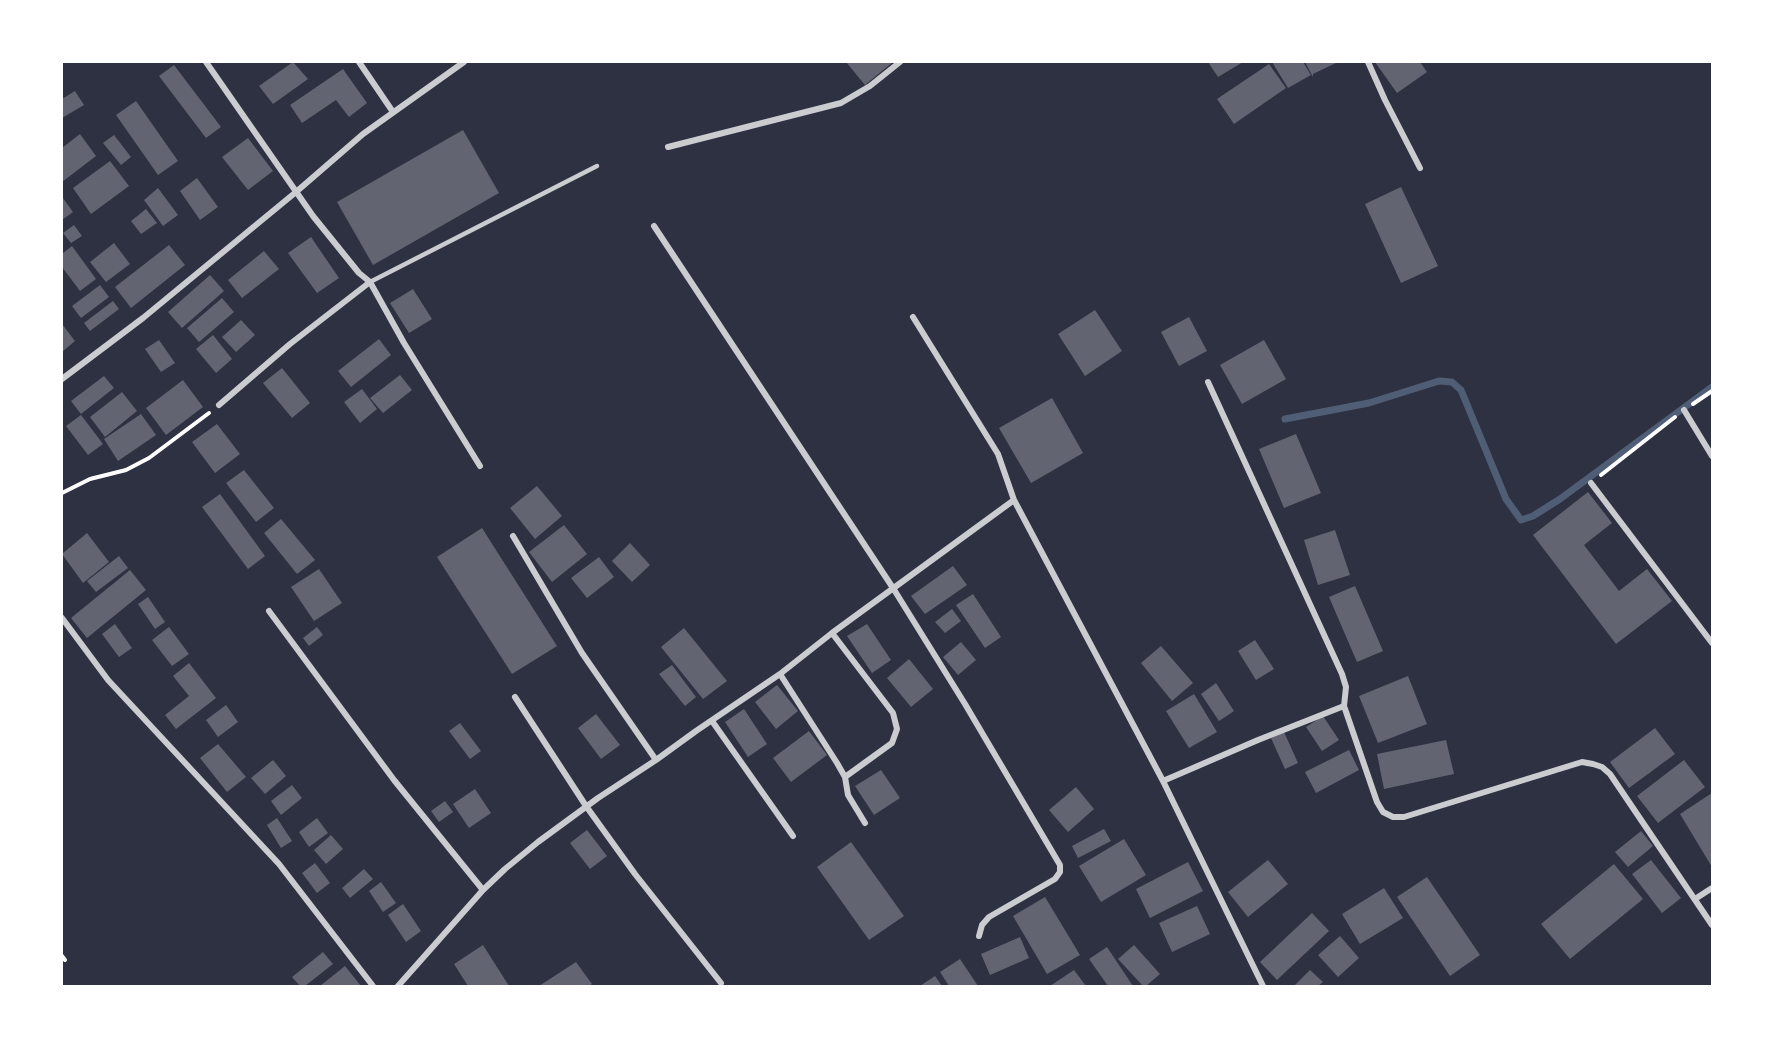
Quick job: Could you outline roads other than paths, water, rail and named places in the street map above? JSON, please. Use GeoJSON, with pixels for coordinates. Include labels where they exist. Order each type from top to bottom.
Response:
{"type":"FeatureCollection","features":[{"type":"Feature","properties":{"kind":"street"},"geometry":{"type":"LineString","coordinates":[[206,62],[296,192],[359,273],[370,282],[404,343],[480,466]]}},
{"type":"Feature","properties":{"kind":"street"},"geometry":{"type":"LineString","coordinates":[[359,62],[393,112]]}},
{"type":"Feature","properties":{"kind":"street"},"geometry":{"type":"LineString","coordinates":[[63,376],[124,333],[363,134],[465,62]]}},
{"type":"Feature","properties":{"kind":"street"},"geometry":{"type":"LineString","coordinates":[[668,147],[841,103],[870,87],[900,62]]}},
{"type":"Feature","properties":{"kind":"street"},"geometry":{"type":"LineString","coordinates":[[1368,62],[1420,168]]}},
{"type":"Feature","properties":{"kind":"street"},"geometry":{"type":"LineString","coordinates":[[654,226],[893,588],[1060,865],[1060,872],[1055,879],[989,917],[982,925],[979,936]]}},
{"type":"Feature","properties":{"kind":"street"},"geometry":{"type":"LineString","coordinates":[[219,405],[370,282]]}},
{"type":"Feature","properties":{"kind":"street"},"geometry":{"type":"LineString","coordinates":[[913,317],[998,454],[1014,500],[1162,781],[1263,987]]}},
{"type":"Feature","properties":{"kind":"street"},"geometry":{"type":"LineString","coordinates":[[1208,382],[1342,674],[1346,687],[1344,706],[1377,802],[1383,812],[1393,817],[1404,817],[1582,762],[1602,766],[1610,774],[1713,925]]}},
{"type":"Feature","properties":{"kind":"street"},"geometry":{"type":"LineString","coordinates":[[1684,410],[1713,456]]}},
{"type":"Feature","properties":{"kind":"street"},"geometry":{"type":"LineString","coordinates":[[1591,483],[1713,643]]}},
{"type":"Feature","properties":{"kind":"street"},"geometry":{"type":"LineString","coordinates":[[398,987],[483,890],[513,862],[586,806],[780,674],[832,633],[1014,500]]}},
{"type":"Feature","properties":{"kind":"street"},"geometry":{"type":"LineString","coordinates":[[513,536],[577,646],[656,760]]}},
{"type":"Feature","properties":{"kind":"street"},"geometry":{"type":"LineString","coordinates":[[269,611],[394,780],[483,890]]}},
{"type":"Feature","properties":{"kind":"street"},"geometry":{"type":"LineString","coordinates":[[62,618],[108,680],[279,864],[373,987]]}},
{"type":"Feature","properties":{"kind":"street"},"geometry":{"type":"LineString","coordinates":[[832,633],[893,714],[897,729],[892,743],[845,777]]}},
{"type":"Feature","properties":{"kind":"street"},"geometry":{"type":"LineString","coordinates":[[780,674],[845,777],[848,795],[865,823]]}},
{"type":"Feature","properties":{"kind":"street"},"geometry":{"type":"LineString","coordinates":[[515,697],[586,806],[635,874],[721,983]]}},
{"type":"Feature","properties":{"kind":"street"},"geometry":{"type":"LineString","coordinates":[[1162,781],[1344,706]]}},
{"type":"Feature","properties":{"kind":"street"},"geometry":{"type":"LineString","coordinates":[[712,721],[793,836]]}},
{"type":"Feature","properties":{"kind":"street"},"geometry":{"type":"LineString","coordinates":[[1695,899],[1713,888]]}},
{"type":"Feature","properties":{"kind":"lane"},"geometry":{"type":"LineString","coordinates":[[370,282],[597,166]]}},
{"type":"Feature","properties":{"kind":"waterway"},"geometry":{"type":"LineString","coordinates":[[1285,419],[1369,403],[1439,381],[1452,382],[1461,390],[1506,499],[1521,520],[1533,516],[1560,499],[1712,387]]}}]}
